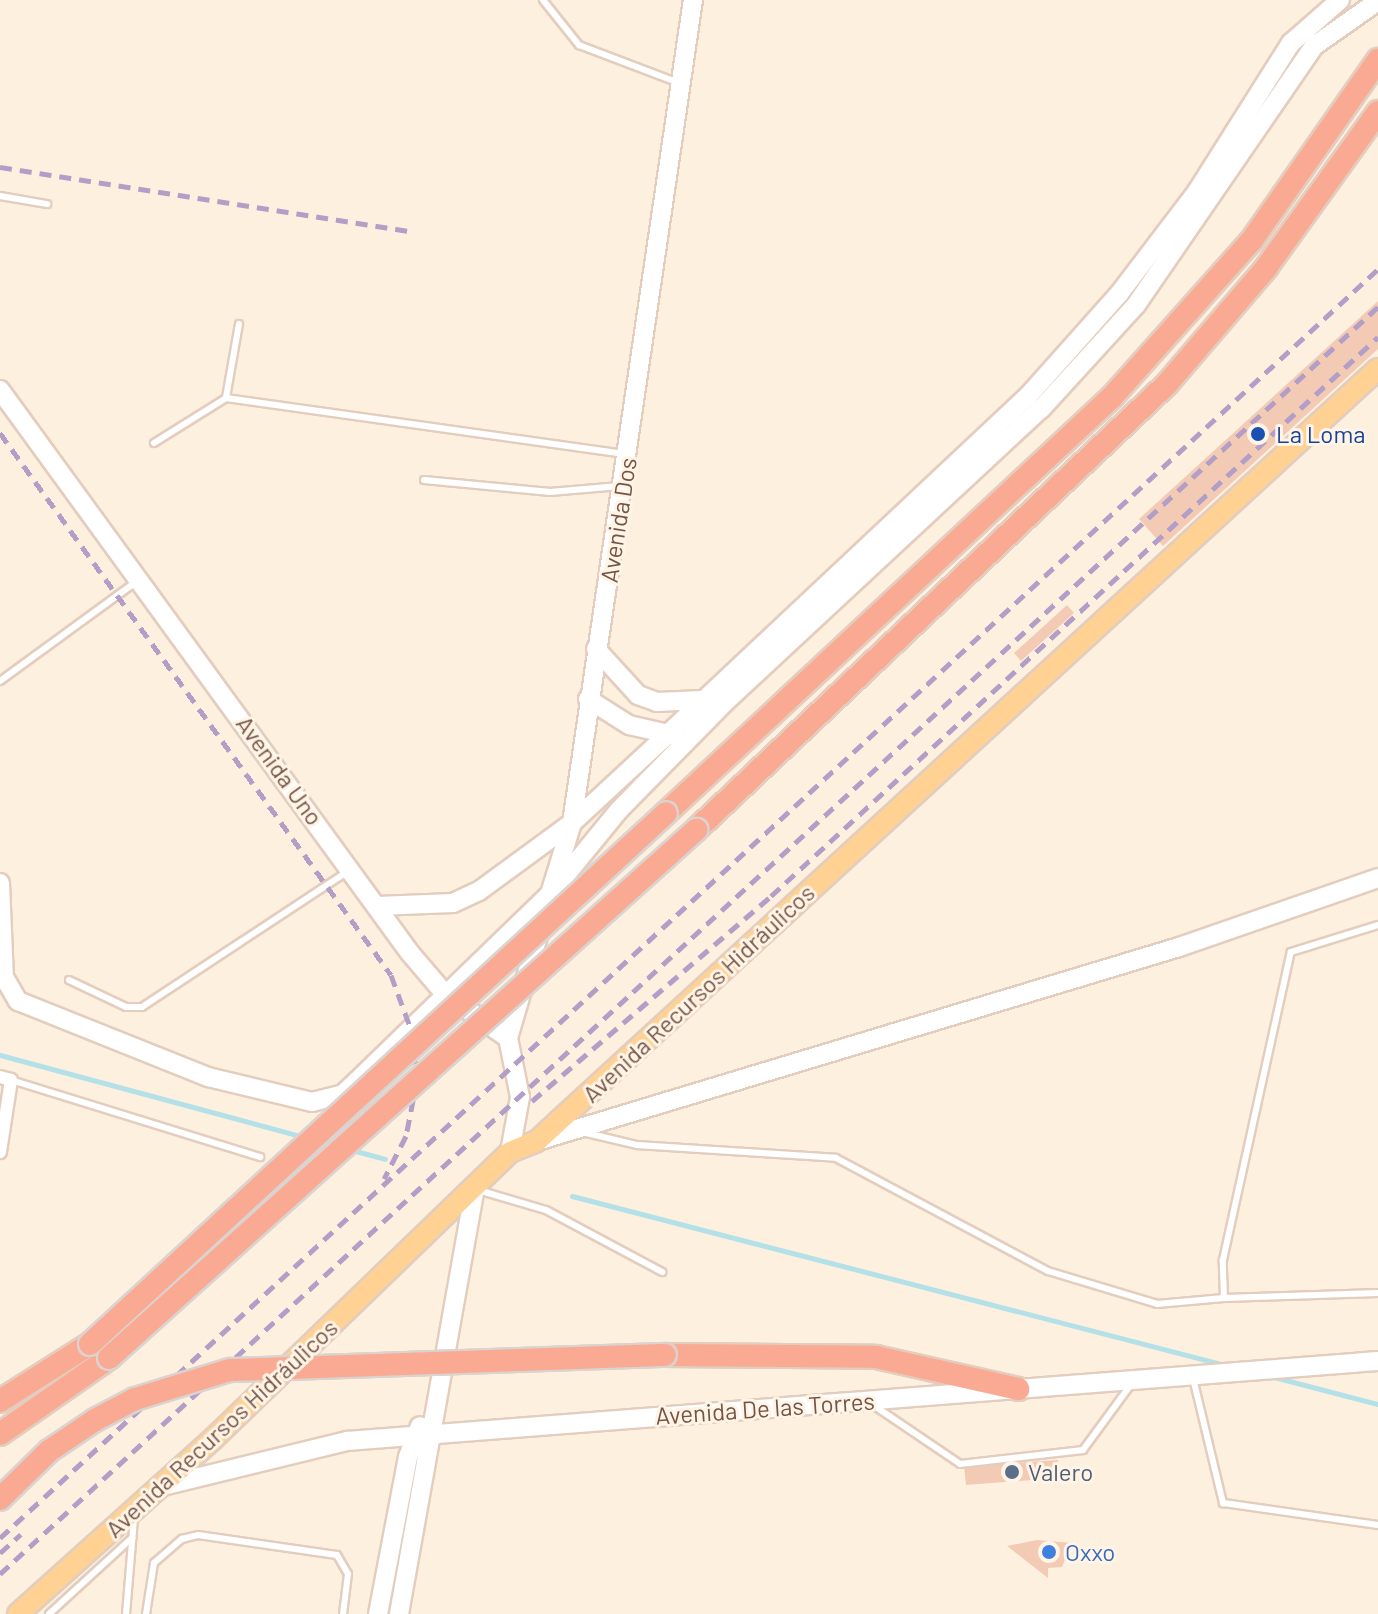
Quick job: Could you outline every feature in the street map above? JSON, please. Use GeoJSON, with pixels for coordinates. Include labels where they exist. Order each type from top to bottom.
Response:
{"type":"FeatureCollection","features":[{"type":"Feature","properties":{"kind":"highway"},"geometry":{"type":"LineString","coordinates":[[0,1401],[90,1344],[1112,397],[1252,240],[1378,60]]}},
{"type":"Feature","properties":{"kind":"highway"},"geometry":{"type":"LineString","coordinates":[[0,1434],[109,1358],[696,830],[1167,384],[1266,268],[1378,112]]}},
{"type":"Feature","properties":{"kind":"highway"},"geometry":{"type":"LineString","coordinates":[[0,1499],[49,1451],[95,1420],[135,1399],[230,1370],[665,1355],[876,1357],[1018,1389]]}},
{"type":"Feature","properties":{"kind":"main road","name":"Avenida Dos"},"geometry":{"type":"LineString","coordinates":[[0,883],[4,977],[18,1001],[208,1077],[295,1100],[326,1101],[343,1094],[550,894],[572,823],[588,699],[629,454],[693,0]]}},
{"type":"Feature","properties":{"kind":"main road"},"geometry":{"type":"LineString","coordinates":[[377,906],[453,903],[572,823],[1028,396],[1119,294],[1196,193],[1284,53],[1340,0]]}},
{"type":"Feature","properties":{"kind":"main road"},"geometry":{"type":"LineString","coordinates":[[510,1152],[520,1097],[508,1038],[550,894],[692,736],[1041,409],[1104,340],[1211,203],[1299,66],[1331,30],[1378,1]]}},
{"type":"Feature","properties":{"kind":"main road","name":"Avenida Recursos Hidráulicos"},"geometry":{"type":"LineString","coordinates":[[18,1614],[135,1510],[475,1189],[510,1152],[537,1141],[1378,369]]}},
{"type":"Feature","properties":{"kind":"main road","name":"Avenida Uno"},"geometry":{"type":"LineString","coordinates":[[0,390],[377,906],[445,994],[508,1038]]}},
{"type":"Feature","properties":{"kind":"main road"},"geometry":{"type":"LineString","coordinates":[[596,649],[638,695],[657,702],[701,700]]}},
{"type":"Feature","properties":{"kind":"main road"},"geometry":{"type":"LineString","coordinates":[[588,699],[629,725],[692,736]]}},
{"type":"Feature","properties":{"kind":"main road"},"geometry":{"type":"LineString","coordinates":[[537,1141],[1179,947],[1376,882]]}},
{"type":"Feature","properties":{"kind":"main road"},"geometry":{"type":"LineString","coordinates":[[378,1614],[432,1410],[475,1189]]}},
{"type":"Feature","properties":{"kind":"main road","name":"Avenida De las Torres"},"geometry":{"type":"LineString","coordinates":[[157,1488],[281,1452],[424,1434],[1378,1361]]}},
{"type":"Feature","properties":{"kind":"main road"},"geometry":{"type":"LineString","coordinates":[[399,1614],[424,1434]]}},
{"type":"Feature","properties":{"kind":"street"},"geometry":{"type":"LineString","coordinates":[[0,1152],[6,1079]]}},
{"type":"Feature","properties":{"kind":"lane"},"geometry":{"type":"LineString","coordinates":[[543,0],[579,45],[682,84]]}},
{"type":"Feature","properties":{"kind":"lane"},"geometry":{"type":"LineString","coordinates":[[0,196],[47,204]]}},
{"type":"Feature","properties":{"kind":"lane"},"geometry":{"type":"LineString","coordinates":[[226,398],[239,324]]}},
{"type":"Feature","properties":{"kind":"lane"},"geometry":{"type":"LineString","coordinates":[[154,443],[226,398],[629,454]]}},
{"type":"Feature","properties":{"kind":"lane"},"geometry":{"type":"LineString","coordinates":[[424,480],[550,492],[624,485]]}},
{"type":"Feature","properties":{"kind":"lane"},"geometry":{"type":"LineString","coordinates":[[0,681],[140,579]]}},
{"type":"Feature","properties":{"kind":"lane"},"geometry":{"type":"LineString","coordinates":[[69,980],[126,1007],[142,1007],[351,869]]}},
{"type":"Feature","properties":{"kind":"lane"},"geometry":{"type":"LineString","coordinates":[[1224,1298],[1223,1260],[1291,952],[1378,925]]}},
{"type":"Feature","properties":{"kind":"lane"},"geometry":{"type":"LineString","coordinates":[[6,1079],[260,1157]]}},
{"type":"Feature","properties":{"kind":"lane"},"geometry":{"type":"LineString","coordinates":[[575,1130],[637,1145],[836,1158],[1048,1271],[1157,1304],[1224,1298],[1378,1293]]}},
{"type":"Feature","properties":{"kind":"lane"},"geometry":{"type":"LineString","coordinates":[[475,1189],[546,1210],[662,1272]]}},
{"type":"Feature","properties":{"kind":"lane"},"geometry":{"type":"LineString","coordinates":[[1197,1374],[1223,1503],[1378,1525]]}},
{"type":"Feature","properties":{"kind":"lane"},"geometry":{"type":"LineString","coordinates":[[867,1400],[960,1464],[1083,1450],[1136,1379]]}},
{"type":"Feature","properties":{"kind":"lane"},"geometry":{"type":"LineString","coordinates":[[126,1614],[135,1510]]}},
{"type":"Feature","properties":{"kind":"lane"},"geometry":{"type":"LineString","coordinates":[[146,1614],[154,1563],[182,1539],[198,1535],[337,1555],[348,1574],[343,1614]]}},
{"type":"Feature","properties":{"kind":"lane"},"geometry":{"type":"LineString","coordinates":[[49,1614],[132,1538]]}},
{"type":"Feature","properties":{"kind":"building","name":"La Loma"},"geometry":{"type":"Polygon","coordinates":[[[1378,301],[1378,349],[1163,546],[1139,519],[1378,301]]]}},
{"type":"Feature","properties":{"kind":"building"},"geometry":{"type":"Polygon","coordinates":[[[1067,605],[1074,613],[1021,661],[1014,653],[1067,605]]]}},
{"type":"Feature","properties":{"kind":"building","name":"Valero"},"geometry":{"type":"Polygon","coordinates":[[[1058,1460],[1059,1478],[966,1485],[964,1466],[1058,1460]]]}},
{"type":"Feature","properties":{"kind":"building"},"geometry":{"type":"Polygon","coordinates":[[[1037,1540],[1072,1543],[1062,1567],[1048,1568],[1048,1578],[1007,1546],[1037,1540]]]}},
{"type":"Feature","properties":{"kind":"waterway"},"geometry":{"type":"LineString","coordinates":[[0,1055],[304,1137]]}},
{"type":"Feature","properties":{"kind":"waterway"},"geometry":{"type":"LineString","coordinates":[[352,1150],[385,1159]]}},
{"type":"Feature","properties":{"kind":"waterway"},"geometry":{"type":"LineString","coordinates":[[572,1196],[1229,1366]]}},
{"type":"Feature","properties":{"kind":"waterway"},"geometry":{"type":"LineString","coordinates":[[1274,1377],[1378,1404]]}},
{"type":"Feature","properties":{"kind":"railway"},"geometry":{"type":"LineString","coordinates":[[0,167],[407,231]]}},
{"type":"Feature","properties":{"kind":"railway"},"geometry":{"type":"LineString","coordinates":[[0,1538],[1378,269]]}},
{"type":"Feature","properties":{"kind":"railway"},"geometry":{"type":"LineString","coordinates":[[0,1574],[1378,307]]}},
{"type":"Feature","properties":{"kind":"railway"},"geometry":{"type":"LineString","coordinates":[[532,1101],[771,896],[1378,337]]}},
{"type":"Feature","properties":{"kind":"railway"},"geometry":{"type":"LineString","coordinates":[[0,433],[391,975],[412,1032],[417,1080],[406,1136],[384,1179]]}},
{"type":"Feature","properties":{"kind":"railway"},"geometry":{"type":"LineString","coordinates":[[0,1553],[21,1534]]}},
{"type":"Feature","properties":{"kind":"place","name":"La Loma"},"geometry":{"type":"Point","coordinates":[1258,434]}},
{"type":"Feature","properties":{"kind":"place","name":"Valero"},"geometry":{"type":"Point","coordinates":[1012,1472]}},
{"type":"Feature","properties":{"kind":"place","name":"Oxxo"},"geometry":{"type":"Point","coordinates":[1049,1552]}}]}
